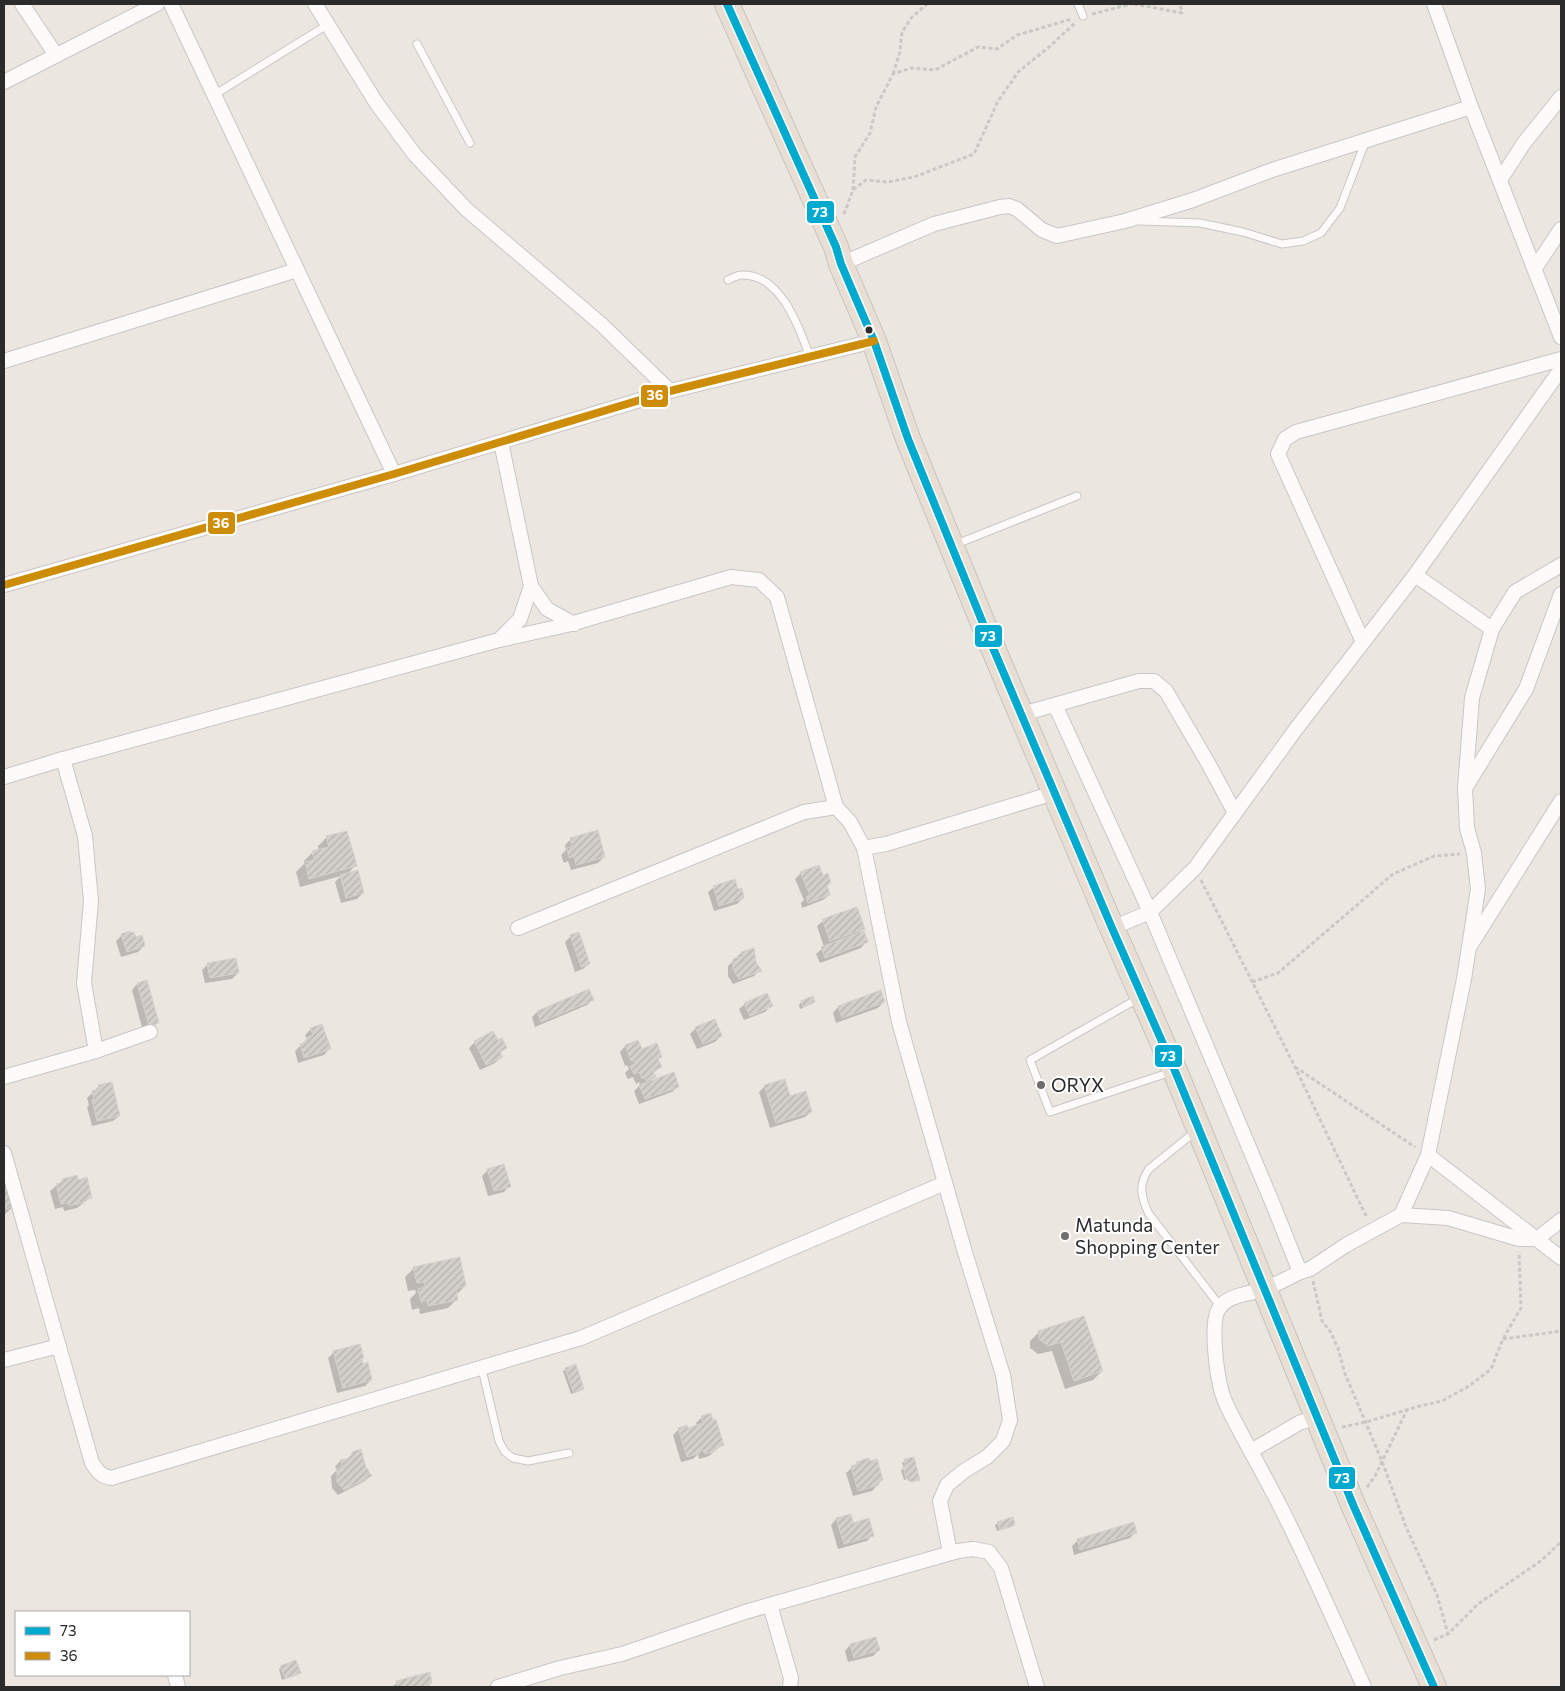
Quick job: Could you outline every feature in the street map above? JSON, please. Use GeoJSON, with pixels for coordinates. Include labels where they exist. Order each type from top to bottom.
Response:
{"type":"FeatureCollection","features":[{"type":"Feature","properties":{"kind":"highway"},"geometry":{"type":"LineString","coordinates":[[734,8],[836,247],[841,264],[874,341],[908,439],[1054,794],[1175,1071],[1354,1506],[1434,1687]]}},
{"type":"Feature","properties":{"kind":"street"},"geometry":{"type":"LineString","coordinates":[[22,4],[56,54]]}},
{"type":"Feature","properties":{"kind":"street"},"geometry":{"type":"LineString","coordinates":[[4,82],[156,4]]}},
{"type":"Feature","properties":{"kind":"street"},"geometry":{"type":"LineString","coordinates":[[171,4],[394,474]]}},
{"type":"Feature","properties":{"kind":"street"},"geometry":{"type":"LineString","coordinates":[[315,4],[382,111],[415,155],[466,209],[601,324],[670,391]]}},
{"type":"Feature","properties":{"kind":"street"},"geometry":{"type":"LineString","coordinates":[[1434,4],[1471,107],[1561,337]]}},
{"type":"Feature","properties":{"kind":"street"},"geometry":{"type":"LineString","coordinates":[[1500,180],[1524,143],[1561,97]]}},
{"type":"Feature","properties":{"kind":"street"},"geometry":{"type":"LineString","coordinates":[[841,264],[934,224],[1000,207],[1009,206],[1017,209],[1042,230],[1057,236],[1125,221],[1193,200],[1272,170],[1471,107]]}},
{"type":"Feature","properties":{"kind":"street"},"geometry":{"type":"LineString","coordinates":[[1535,268],[1561,229]]}},
{"type":"Feature","properties":{"kind":"street"},"geometry":{"type":"LineString","coordinates":[[4,362],[297,270]]}},
{"type":"Feature","properties":{"kind":"street"},"geometry":{"type":"LineString","coordinates":[[4,585],[394,474],[670,391],[874,341]]}},
{"type":"Feature","properties":{"kind":"street"},"geometry":{"type":"LineString","coordinates":[[1363,642],[1278,454],[1285,439],[1296,432],[1561,359]]}},
{"type":"Feature","properties":{"kind":"street"},"geometry":{"type":"LineString","coordinates":[[1112,928],[1150,912],[1195,868],[1296,729],[1415,575],[1561,369]]}},
{"type":"Feature","properties":{"kind":"street"},"geometry":{"type":"LineString","coordinates":[[501,442],[531,586],[547,609],[574,624]]}},
{"type":"Feature","properties":{"kind":"street"},"geometry":{"type":"LineString","coordinates":[[1401,1215],[1428,1155],[1464,979],[1478,889],[1474,853],[1467,828],[1465,788],[1472,698],[1492,629],[1515,592],[1561,566]]}},
{"type":"Feature","properties":{"kind":"street"},"geometry":{"type":"LineString","coordinates":[[1415,575],[1492,629]]}},
{"type":"Feature","properties":{"kind":"street"},"geometry":{"type":"LineString","coordinates":[[4,777],[63,759],[499,640],[574,624],[731,577],[758,580],[777,597],[836,807],[850,822],[864,848],[899,1022],[945,1184],[1003,1375],[1010,1420],[1002,1441],[987,1458],[964,1471],[947,1485],[940,1501],[950,1553]]}},
{"type":"Feature","properties":{"kind":"street"},"geometry":{"type":"LineString","coordinates":[[499,640],[520,619],[531,586]]}},
{"type":"Feature","properties":{"kind":"street"},"geometry":{"type":"LineString","coordinates":[[1465,788],[1526,689],[1561,594]]}},
{"type":"Feature","properties":{"kind":"street"},"geometry":{"type":"LineString","coordinates":[[1022,714],[1139,681],[1154,681],[1166,691],[1235,813]]}},
{"type":"Feature","properties":{"kind":"street"},"geometry":{"type":"LineString","coordinates":[[1055,705],[1150,912],[1268,1193],[1305,1271]]}},
{"type":"Feature","properties":{"kind":"street"},"geometry":{"type":"LineString","coordinates":[[63,759],[85,836],[91,901],[84,983],[96,1051]]}},
{"type":"Feature","properties":{"kind":"street"},"geometry":{"type":"LineString","coordinates":[[864,848],[886,844],[1054,794]]}},
{"type":"Feature","properties":{"kind":"street"},"geometry":{"type":"LineString","coordinates":[[1468,950],[1561,800]]}},
{"type":"Feature","properties":{"kind":"street"},"geometry":{"type":"LineString","coordinates":[[518,928],[799,814],[836,807]]}},
{"type":"Feature","properties":{"kind":"street"},"geometry":{"type":"LineString","coordinates":[[4,1077],[96,1051],[150,1032]]}},
{"type":"Feature","properties":{"kind":"street"},"geometry":{"type":"LineString","coordinates":[[4,1153],[92,1463],[103,1477],[111,1478],[581,1338],[945,1184]]}},
{"type":"Feature","properties":{"kind":"street"},"geometry":{"type":"LineString","coordinates":[[1428,1155],[1561,1258]]}},
{"type":"Feature","properties":{"kind":"street"},"geometry":{"type":"LineString","coordinates":[[1364,1687],[1308,1562],[1229,1410],[1222,1392],[1214,1336],[1216,1317],[1220,1306],[1236,1297],[1264,1289],[1305,1271],[1346,1245],[1401,1215],[1448,1218],[1519,1239],[1537,1239],[1561,1220]]}},
{"type":"Feature","properties":{"kind":"street"},"geometry":{"type":"LineString","coordinates":[[4,1360],[59,1346]]}},
{"type":"Feature","properties":{"kind":"street"},"geometry":{"type":"LineString","coordinates":[[1251,1451],[1299,1423],[1320,1424]]}},
{"type":"Feature","properties":{"kind":"street"},"geometry":{"type":"LineString","coordinates":[[498,1687],[560,1668],[622,1654],[770,1605],[950,1553],[973,1549],[989,1552],[1002,1568],[1037,1687]]}},
{"type":"Feature","properties":{"kind":"street"},"geometry":{"type":"LineString","coordinates":[[770,1605],[791,1678],[790,1687]]}},
{"type":"Feature","properties":{"kind":"lane"},"geometry":{"type":"LineString","coordinates":[[1078,4],[1083,16]]}},
{"type":"Feature","properties":{"kind":"lane"},"geometry":{"type":"LineString","coordinates":[[214,94],[327,25]]}},
{"type":"Feature","properties":{"kind":"lane"},"geometry":{"type":"LineString","coordinates":[[417,44],[470,143]]}},
{"type":"Feature","properties":{"kind":"lane"},"geometry":{"type":"LineString","coordinates":[[1125,221],[1200,223],[1243,232],[1282,244],[1303,241],[1321,233],[1340,208],[1366,140]]}},
{"type":"Feature","properties":{"kind":"lane"},"geometry":{"type":"LineString","coordinates":[[728,280],[740,274],[760,278],[779,293],[798,325],[810,357]]}},
{"type":"Feature","properties":{"kind":"lane"},"geometry":{"type":"LineString","coordinates":[[951,546],[1077,496]]}},
{"type":"Feature","properties":{"kind":"lane"},"geometry":{"type":"LineString","coordinates":[[1142,996],[1030,1060],[1050,1112],[1175,1071]]}},
{"type":"Feature","properties":{"kind":"lane"},"geometry":{"type":"LineString","coordinates":[[1199,1129],[1149,1169],[1143,1177],[1141,1191],[1143,1202],[1149,1214],[1220,1306]]}},
{"type":"Feature","properties":{"kind":"lane"},"geometry":{"type":"LineString","coordinates":[[482,1369],[499,1441],[505,1452],[513,1458],[528,1461],[569,1453]]}},
{"type":"Feature","properties":{"kind":"path"},"geometry":{"type":"LineString","coordinates":[[843,218],[853,190],[855,158],[870,133],[876,106],[893,74],[900,52],[902,32],[912,17],[927,4]]}},
{"type":"Feature","properties":{"kind":"path"},"geometry":{"type":"LineString","coordinates":[[893,74],[911,68],[935,70],[978,48],[997,49],[1018,35],[1132,4],[1182,13],[1180,4]]}},
{"type":"Feature","properties":{"kind":"path"},"geometry":{"type":"LineString","coordinates":[[853,190],[866,180],[887,182],[914,177],[974,154],[998,101],[1019,71],[1083,16]]}},
{"type":"Feature","properties":{"kind":"path"},"geometry":{"type":"LineString","coordinates":[[1252,982],[1278,973],[1393,874],[1434,856],[1474,853]]}},
{"type":"Feature","properties":{"kind":"path"},"geometry":{"type":"LineString","coordinates":[[1195,868],[1373,1230]]}},
{"type":"Feature","properties":{"kind":"path"},"geometry":{"type":"LineString","coordinates":[[1294,1067],[1428,1155]]}},
{"type":"Feature","properties":{"kind":"path"},"geometry":{"type":"LineString","coordinates":[[1320,1424],[1366,1422],[1442,1401],[1469,1386],[1491,1369],[1503,1339],[1521,1308],[1519,1239]]}},
{"type":"Feature","properties":{"kind":"path"},"geometry":{"type":"LineString","coordinates":[[1305,1271],[1322,1321],[1330,1331],[1338,1348],[1345,1374],[1382,1461],[1406,1527],[1437,1595],[1448,1634]]}},
{"type":"Feature","properties":{"kind":"path"},"geometry":{"type":"LineString","coordinates":[[1503,1339],[1561,1331]]}},
{"type":"Feature","properties":{"kind":"path"},"geometry":{"type":"LineString","coordinates":[[1354,1506],[1375,1476],[1408,1410]]}},
{"type":"Feature","properties":{"kind":"path"},"geometry":{"type":"LineString","coordinates":[[1416,1647],[1448,1634],[1478,1604],[1542,1560],[1561,1542]]}},
{"type":"Feature","properties":{"kind":"building"},"geometry":{"type":"Polygon","coordinates":[[[598,830],[605,857],[576,865],[574,856],[569,858],[567,848],[572,846],[570,838],[598,830]]]}},
{"type":"Feature","properties":{"kind":"building"},"geometry":{"type":"Polygon","coordinates":[[[347,831],[357,866],[309,879],[305,862],[314,860],[312,851],[329,847],[326,836],[347,831]]]}},
{"type":"Feature","properties":{"kind":"building"},"geometry":{"type":"Polygon","coordinates":[[[819,865],[823,875],[828,873],[831,883],[827,885],[830,895],[808,903],[806,897],[810,895],[800,872],[819,865]]]}},
{"type":"Feature","properties":{"kind":"building"},"geometry":{"type":"Polygon","coordinates":[[[358,870],[364,893],[346,898],[340,875],[358,870]]]}},
{"type":"Feature","properties":{"kind":"building"},"geometry":{"type":"Polygon","coordinates":[[[735,879],[738,889],[742,888],[744,898],[719,906],[713,886],[735,879]]]}},
{"type":"Feature","properties":{"kind":"building"},"geometry":{"type":"Polygon","coordinates":[[[857,907],[865,929],[830,941],[822,919],[857,907]]]}},
{"type":"Feature","properties":{"kind":"building"},"geometry":{"type":"Polygon","coordinates":[[[130,931],[130,933],[134,932],[136,937],[142,935],[145,946],[127,952],[121,934],[130,931]]]}},
{"type":"Feature","properties":{"kind":"building"},"geometry":{"type":"Polygon","coordinates":[[[864,931],[868,942],[825,958],[821,947],[864,931]]]}},
{"type":"Feature","properties":{"kind":"building"},"geometry":{"type":"Polygon","coordinates":[[[579,932],[590,964],[581,967],[570,935],[579,932]]]}},
{"type":"Feature","properties":{"kind":"building"},"geometry":{"type":"Polygon","coordinates":[[[754,948],[756,962],[762,971],[739,979],[733,969],[733,959],[743,956],[741,952],[754,948]]]}},
{"type":"Feature","properties":{"kind":"building"},"geometry":{"type":"Polygon","coordinates":[[[236,958],[239,973],[210,978],[207,963],[236,958]]]}},
{"type":"Feature","properties":{"kind":"building"},"geometry":{"type":"Polygon","coordinates":[[[147,980],[159,1023],[149,1026],[137,983],[147,980]]]}},
{"type":"Feature","properties":{"kind":"building"},"geometry":{"type":"Polygon","coordinates":[[[589,989],[594,1000],[541,1022],[537,1011],[589,989]]]}},
{"type":"Feature","properties":{"kind":"building"},"geometry":{"type":"Polygon","coordinates":[[[881,990],[885,1002],[842,1018],[838,1006],[881,990]]]}},
{"type":"Feature","properties":{"kind":"building"},"geometry":{"type":"Polygon","coordinates":[[[767,993],[773,1006],[750,1016],[744,1003],[767,993]]]}},
{"type":"Feature","properties":{"kind":"building"},"geometry":{"type":"Polygon","coordinates":[[[813,996],[815,1002],[803,1007],[801,1001],[813,996]]]}},
{"type":"Feature","properties":{"kind":"building"},"geometry":{"type":"Polygon","coordinates":[[[715,1019],[722,1036],[703,1044],[695,1027],[715,1019]]]}},
{"type":"Feature","properties":{"kind":"building"},"geometry":{"type":"Polygon","coordinates":[[[322,1024],[331,1049],[304,1058],[300,1044],[307,1042],[306,1038],[313,1035],[310,1028],[322,1024]]]}},
{"type":"Feature","properties":{"kind":"building"},"geometry":{"type":"Polygon","coordinates":[[[493,1031],[498,1040],[502,1038],[507,1048],[500,1052],[503,1057],[486,1065],[474,1041],[493,1031]]]}},
{"type":"Feature","properties":{"kind":"building"},"geometry":{"type":"Polygon","coordinates":[[[638,1040],[642,1049],[657,1043],[662,1057],[658,1059],[662,1067],[653,1071],[656,1077],[646,1081],[645,1077],[642,1079],[639,1072],[634,1074],[630,1066],[635,1064],[633,1060],[631,1061],[625,1045],[638,1040]]]}},
{"type":"Feature","properties":{"kind":"building"},"geometry":{"type":"Polygon","coordinates":[[[674,1072],[679,1087],[645,1099],[639,1085],[674,1072]]]}},
{"type":"Feature","properties":{"kind":"building"},"geometry":{"type":"Polygon","coordinates":[[[785,1079],[790,1096],[806,1091],[812,1112],[776,1123],[764,1085],[785,1079]]]}},
{"type":"Feature","properties":{"kind":"building"},"geometry":{"type":"Polygon","coordinates":[[[112,1082],[120,1116],[97,1121],[92,1091],[99,1089],[98,1085],[112,1082]]]}},
{"type":"Feature","properties":{"kind":"building"},"geometry":{"type":"Polygon","coordinates":[[[504,1164],[511,1187],[494,1191],[487,1169],[504,1164]]]}},
{"type":"Feature","properties":{"kind":"building"},"geometry":{"type":"Polygon","coordinates":[[[4,1165],[16,1205],[4,1210],[4,1165]]]}},
{"type":"Feature","properties":{"kind":"building"},"geometry":{"type":"Polygon","coordinates":[[[77,1175],[78,1180],[87,1177],[92,1198],[69,1206],[68,1203],[61,1204],[56,1184],[63,1182],[62,1179],[77,1175]]]}},
{"type":"Feature","properties":{"kind":"building"},"geometry":{"type":"Polygon","coordinates":[[[460,1257],[466,1286],[456,1289],[458,1300],[428,1306],[427,1300],[421,1302],[418,1289],[425,1287],[424,1282],[417,1283],[413,1267],[460,1257]]]}},
{"type":"Feature","properties":{"kind":"building"},"geometry":{"type":"Polygon","coordinates":[[[1084,1316],[1103,1371],[1074,1381],[1061,1342],[1048,1346],[1039,1339],[1038,1331],[1084,1316]]]}},
{"type":"Feature","properties":{"kind":"building"},"geometry":{"type":"Polygon","coordinates":[[[360,1344],[364,1358],[362,1358],[363,1364],[368,1362],[372,1380],[343,1388],[333,1351],[360,1344]]]}},
{"type":"Feature","properties":{"kind":"building"},"geometry":{"type":"Polygon","coordinates":[[[576,1364],[584,1389],[574,1393],[565,1368],[576,1364]]]}},
{"type":"Feature","properties":{"kind":"building"},"geometry":{"type":"Polygon","coordinates":[[[711,1413],[713,1420],[716,1419],[724,1445],[716,1448],[716,1451],[705,1454],[703,1450],[700,1453],[687,1457],[678,1428],[687,1425],[688,1428],[703,1423],[701,1416],[711,1413]]]}},
{"type":"Feature","properties":{"kind":"building"},"geometry":{"type":"Polygon","coordinates":[[[361,1449],[366,1467],[372,1476],[344,1490],[337,1482],[337,1469],[342,1465],[340,1460],[347,1459],[352,1455],[352,1452],[361,1449]]]}},
{"type":"Feature","properties":{"kind":"building"},"geometry":{"type":"Polygon","coordinates":[[[914,1457],[920,1480],[911,1482],[910,1478],[906,1479],[903,1466],[906,1466],[904,1459],[914,1457]]]}},
{"type":"Feature","properties":{"kind":"building"},"geometry":{"type":"Polygon","coordinates":[[[869,1458],[870,1461],[877,1459],[883,1480],[878,1482],[879,1485],[858,1491],[851,1466],[857,1464],[856,1462],[869,1458]]]}},
{"type":"Feature","properties":{"kind":"building"},"geometry":{"type":"Polygon","coordinates":[[[851,1514],[853,1523],[869,1518],[874,1536],[844,1544],[836,1518],[851,1514]]]}},
{"type":"Feature","properties":{"kind":"building"},"geometry":{"type":"Polygon","coordinates":[[[1013,1517],[1015,1525],[1000,1530],[997,1522],[1013,1517]]]}},
{"type":"Feature","properties":{"kind":"building"},"geometry":{"type":"Polygon","coordinates":[[[1134,1522],[1137,1533],[1080,1550],[1077,1539],[1134,1522]]]}},
{"type":"Feature","properties":{"kind":"building"},"geometry":{"type":"Polygon","coordinates":[[[876,1637],[880,1650],[854,1658],[850,1644],[876,1637]]]}},
{"type":"Feature","properties":{"kind":"building"},"geometry":{"type":"Polygon","coordinates":[[[296,1660],[301,1673],[285,1678],[280,1666],[296,1660]]]}},
{"type":"Feature","properties":{"kind":"building"},"geometry":{"type":"Polygon","coordinates":[[[430,1672],[432,1683],[429,1684],[430,1687],[398,1687],[396,1681],[430,1672]]]}},
{"type":"Feature","properties":{"kind":"transit line","name":"73"},"geometry":{"type":"LineString","coordinates":[[727,4],[836,247],[841,264],[874,341],[908,439],[993,648],[1175,1071],[1354,1507],[1434,1687]]}},
{"type":"Feature","properties":{"kind":"transit line","name":"36"},"geometry":{"type":"LineString","coordinates":[[4,585],[394,474],[670,391],[874,341]]}},
{"type":"Feature","properties":{"kind":"place","name":"ORYX"},"geometry":{"type":"Point","coordinates":[1041,1085]}},
{"type":"Feature","properties":{"kind":"place","name":"Matunda Shopping Center"},"geometry":{"type":"Point","coordinates":[1065,1236]}}]}
